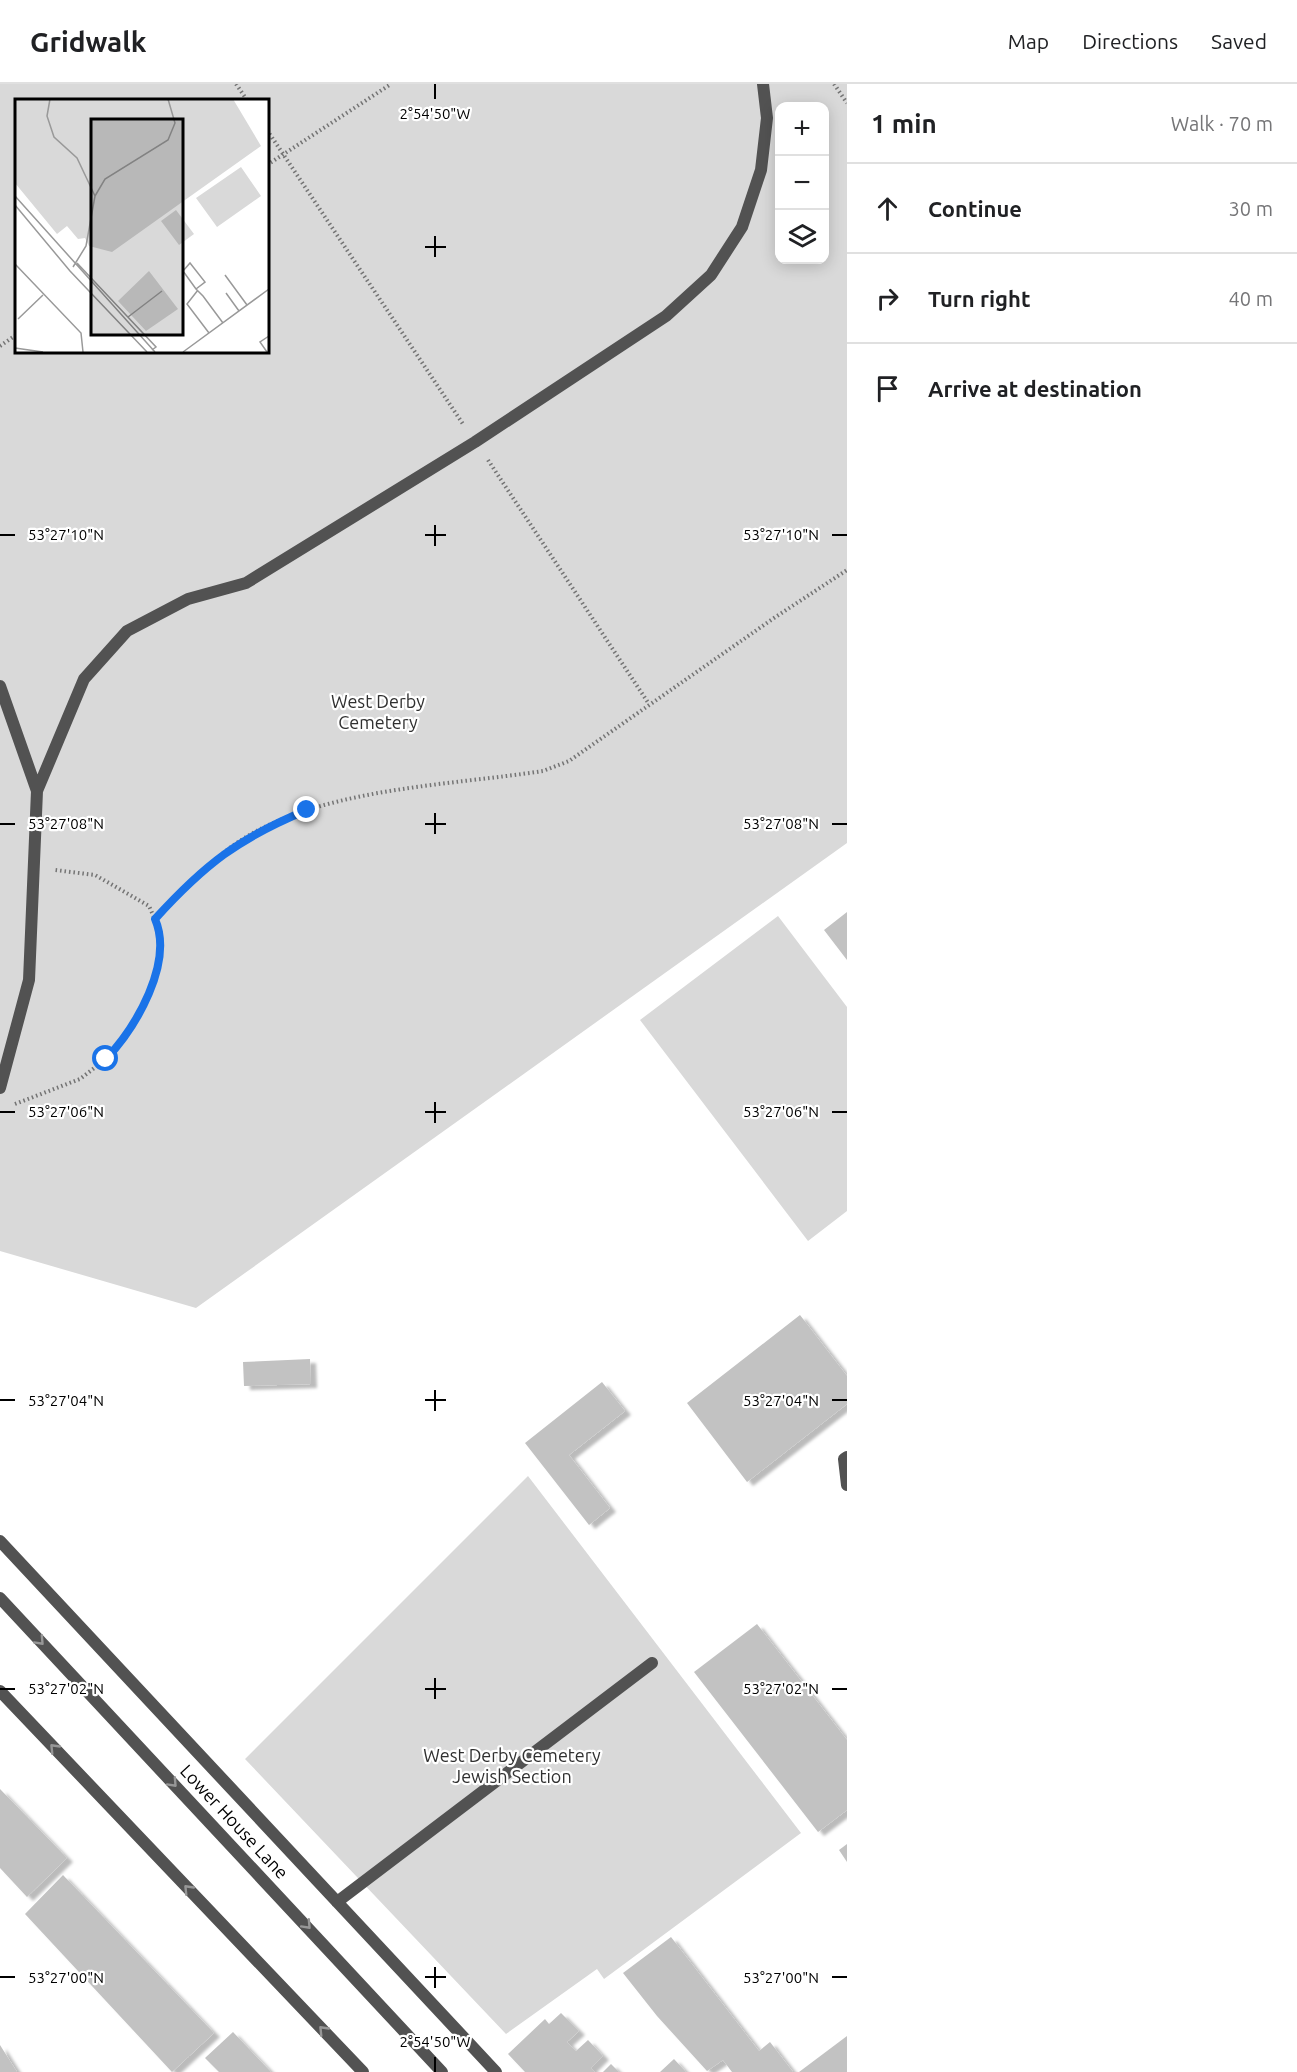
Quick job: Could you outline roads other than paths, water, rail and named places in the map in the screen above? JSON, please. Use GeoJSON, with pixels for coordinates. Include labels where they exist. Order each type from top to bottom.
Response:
{"type":"FeatureCollection","features":[{"type":"Feature","properties":{"kind":"street"},"geometry":{"type":"LineString","coordinates":[[0,1088],[29,980],[37,791],[84,679],[127,630],[188,599],[246,583],[475,441],[666,316],[711,275],[742,226],[761,170],[767,117],[763,84]]}},
{"type":"Feature","properties":{"kind":"street"},"geometry":{"type":"LineString","coordinates":[[0,686],[37,791]]}},
{"type":"Feature","properties":{"kind":"street"},"geometry":{"type":"LineString","coordinates":[[847,1457],[844,1459],[847,1485]]}},
{"type":"Feature","properties":{"kind":"street"},"geometry":{"type":"LineString","coordinates":[[0,1541],[496,2072]]}},
{"type":"Feature","properties":{"kind":"street","name":"Lower House Lane"},"geometry":{"type":"LineString","coordinates":[[0,1598],[442,2072]]}},
{"type":"Feature","properties":{"kind":"street"},"geometry":{"type":"LineString","coordinates":[[337,1902],[652,1663]]}},
{"type":"Feature","properties":{"kind":"street"},"geometry":{"type":"LineString","coordinates":[[0,1691],[363,2072]]}},
{"type":"Feature","properties":{"kind":"park label","name":"West Derby Cemetery"},"geometry":{"type":"Point","coordinates":[378,712]}},
{"type":"Feature","properties":{"kind":"park label","name":"West Derby Cemetery Jewish Section"},"geometry":{"type":"Point","coordinates":[512,1766]}}]}
